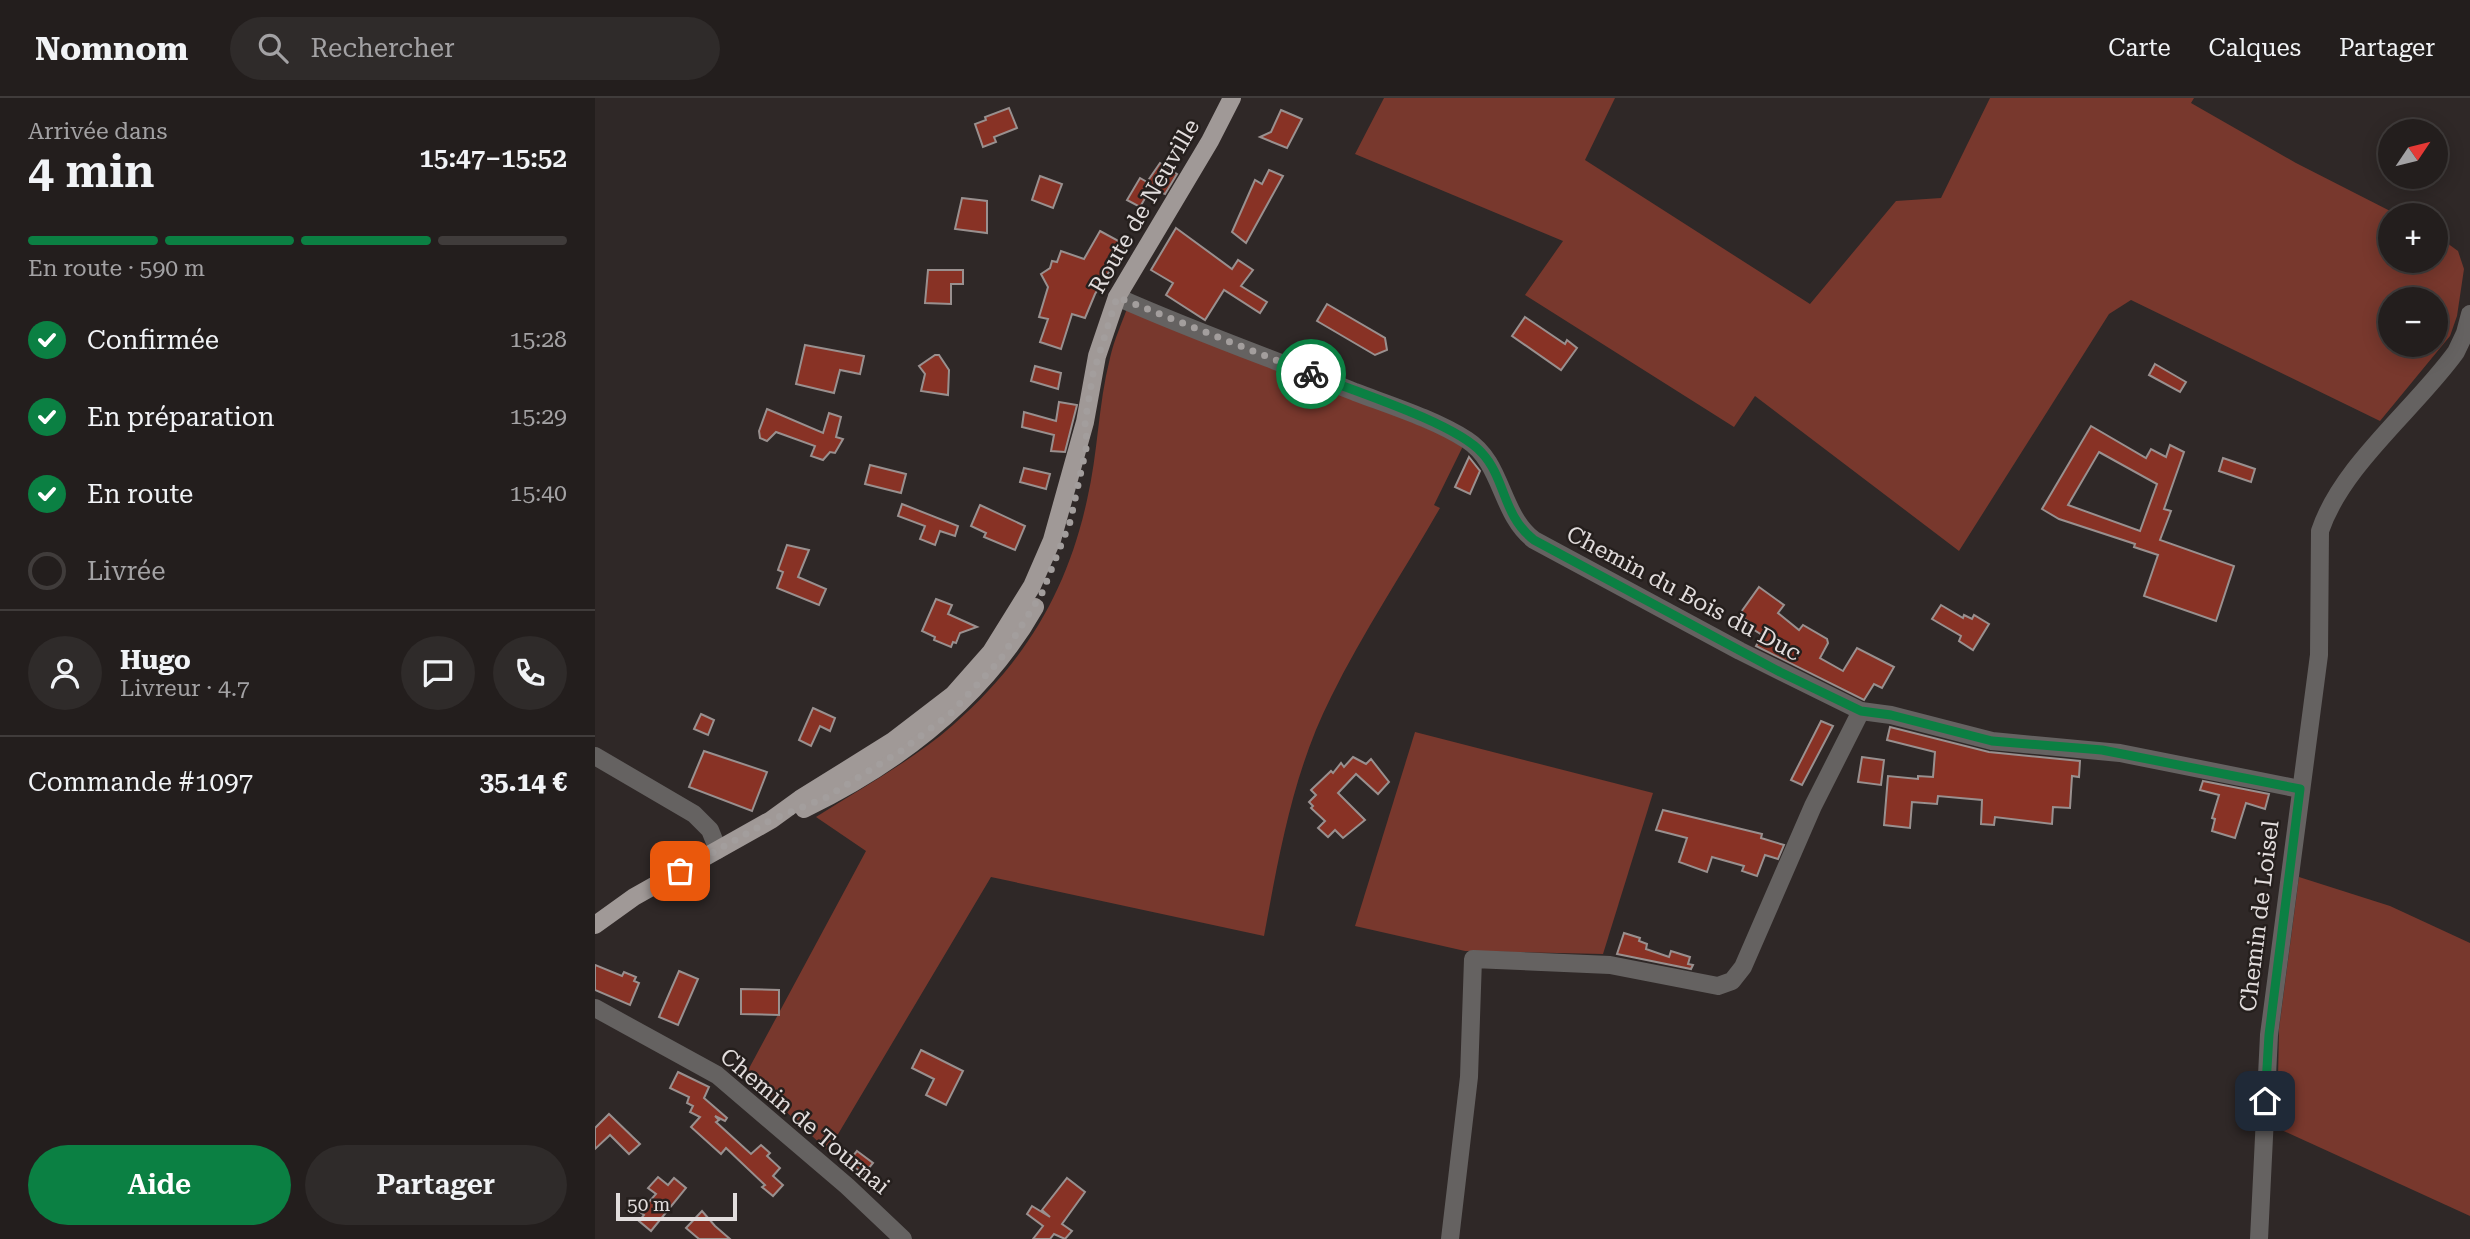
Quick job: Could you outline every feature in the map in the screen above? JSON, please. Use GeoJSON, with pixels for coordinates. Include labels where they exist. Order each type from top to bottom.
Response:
{"type":"FeatureCollection","features":[{"type":"Feature","properties":{"kind":"main road","name":"Route de Neuville"},"geometry":{"type":"LineString","coordinates":[[595,925],[633,897],[771,820],[825,798],[914,743],[961,704],[1000,660],[1042,593],[1062,546],[1076,499],[1087,444],[1085,422],[1097,356],[1117,297],[1210,141],[1232,98]]}},
{"type":"Feature","properties":{"kind":"street","name":"Chemin du Bois du Duc"},"geometry":{"type":"LineString","coordinates":[[1117,297],[1413,414],[1467,440],[1487,459],[1511,514],[1520,528],[1534,540],[1763,663],[1861,711],[1891,715],[1992,741],[2102,750],[2300,789]]}},
{"type":"Feature","properties":{"kind":"street","name":"Chemin de Loisel"},"geometry":{"type":"LineString","coordinates":[[2259,1239],[2269,1035],[2319,655],[2318,544],[2326,513],[2350,477],[2449,362],[2468,334],[2470,314]]}},
{"type":"Feature","properties":{"kind":"street"},"geometry":{"type":"LineString","coordinates":[[1450,1239],[1469,1077],[1473,959],[1610,965],[1651,971],[1709,985],[1726,985],[1733,981],[1743,967],[1813,806],[1861,711]]}},
{"type":"Feature","properties":{"kind":"street"},"geometry":{"type":"LineString","coordinates":[[595,756],[694,814],[710,831],[718,850]]}},
{"type":"Feature","properties":{"kind":"street","name":"Chemin de Tournai"},"geometry":{"type":"LineString","coordinates":[[595,1008],[717,1075],[846,1186],[902,1239]]}},
{"type":"Feature","properties":{"kind":"shaded area"},"geometry":{"type":"Polygon","coordinates":[[[1384,98],[1615,98],[1585,160],[1810,304],[1896,201],[1941,198],[1990,98],[2194,98],[2191,103],[2296,163],[2378,205],[2378,273],[2448,273],[2448,244],[2458,251],[2464,269],[2457,316],[2448,338],[2448,287],[2378,287],[2378,357],[2433,357],[2380,421],[2131,300],[2109,314],[1959,551],[1755,396],[1734,427],[1525,295],[1563,241],[1355,154],[1384,98]]]}},
{"type":"Feature","properties":{"kind":"shaded area"},"geometry":{"type":"Polygon","coordinates":[[[1129,303],[1464,444],[1434,505],[1440,508],[1356,649],[1318,725],[1289,814],[1264,936],[991,877],[828,1151],[746,1074],[866,851],[816,817],[903,762],[953,725],[1001,677],[1039,624],[1068,565],[1078,534],[1091,483],[1106,376],[1129,303]]]}},
{"type":"Feature","properties":{"kind":"shaded area"},"geometry":{"type":"Polygon","coordinates":[[[1415,732],[1653,793],[1603,954],[1465,951],[1355,926],[1415,732]]]}},
{"type":"Feature","properties":{"kind":"shaded area"},"geometry":{"type":"Polygon","coordinates":[[[2299,877],[2390,906],[2470,943],[2470,1216],[2277,1128],[2279,1029],[2299,877]]]}},
{"type":"Feature","properties":{"kind":"building"},"geometry":{"type":"Polygon","coordinates":[[[1009,108],[1017,128],[994,137],[996,142],[983,147],[975,124],[1009,108]]]}},
{"type":"Feature","properties":{"kind":"building"},"geometry":{"type":"Polygon","coordinates":[[[1281,110],[1302,119],[1287,148],[1260,137],[1271,132],[1281,110]]]}},
{"type":"Feature","properties":{"kind":"building"},"geometry":{"type":"Polygon","coordinates":[[[1160,163],[1177,174],[1165,194],[1151,188],[1140,207],[1127,200],[1140,178],[1147,182],[1160,163]]]}},
{"type":"Feature","properties":{"kind":"building"},"geometry":{"type":"Polygon","coordinates":[[[1269,170],[1283,176],[1246,243],[1232,232],[1255,180],[1262,184],[1269,170]]]}},
{"type":"Feature","properties":{"kind":"building"},"geometry":{"type":"Polygon","coordinates":[[[1040,176],[1062,184],[1053,208],[1032,200],[1040,176]]]}},
{"type":"Feature","properties":{"kind":"building"},"geometry":{"type":"Polygon","coordinates":[[[962,198],[987,201],[987,233],[955,229],[962,198]]]}},
{"type":"Feature","properties":{"kind":"building"},"geometry":{"type":"Polygon","coordinates":[[[1176,228],[1232,269],[1238,260],[1253,270],[1241,286],[1267,302],[1260,313],[1224,290],[1205,320],[1166,295],[1173,283],[1151,270],[1176,228]]]}},
{"type":"Feature","properties":{"kind":"building"},"geometry":{"type":"Polygon","coordinates":[[[1100,231],[1126,245],[1095,294],[1085,318],[1072,314],[1061,349],[1040,342],[1048,319],[1039,317],[1048,287],[1041,274],[1050,268],[1052,261],[1057,262],[1061,251],[1084,259],[1100,231]]]}},
{"type":"Feature","properties":{"kind":"building"},"geometry":{"type":"Polygon","coordinates":[[[928,270],[963,270],[963,284],[951,284],[951,304],[925,303],[928,270]]]}},
{"type":"Feature","properties":{"kind":"building"},"geometry":{"type":"Polygon","coordinates":[[[1327,304],[1385,338],[1387,350],[1375,355],[1317,321],[1327,304]]]}},
{"type":"Feature","properties":{"kind":"building"},"geometry":{"type":"Polygon","coordinates":[[[1525,317],[1565,344],[1567,340],[1577,348],[1561,370],[1512,336],[1525,317]]]}},
{"type":"Feature","properties":{"kind":"building"},"geometry":{"type":"Polygon","coordinates":[[[805,345],[864,356],[860,374],[840,370],[834,393],[796,384],[805,345]]]}},
{"type":"Feature","properties":{"kind":"building"},"geometry":{"type":"Polygon","coordinates":[[[939,355],[949,370],[948,395],[921,391],[925,374],[919,366],[939,355]]]}},
{"type":"Feature","properties":{"kind":"building"},"geometry":{"type":"Polygon","coordinates":[[[2155,364],[2186,382],[2180,392],[2149,375],[2155,364]]]}},
{"type":"Feature","properties":{"kind":"building"},"geometry":{"type":"Polygon","coordinates":[[[1035,366],[1061,373],[1058,389],[1031,381],[1035,366]]]}},
{"type":"Feature","properties":{"kind":"building"},"geometry":{"type":"Polygon","coordinates":[[[1059,402],[1077,405],[1065,452],[1051,451],[1054,435],[1022,427],[1024,412],[1056,421],[1059,402]]]}},
{"type":"Feature","properties":{"kind":"building"},"geometry":{"type":"Polygon","coordinates":[[[767,409],[823,433],[829,413],[841,417],[836,437],[843,439],[835,453],[830,452],[823,460],[811,456],[815,446],[776,432],[767,441],[760,438],[759,431],[767,409]]]}},
{"type":"Feature","properties":{"kind":"building"},"geometry":{"type":"Polygon","coordinates":[[[2091,426],[2146,458],[2151,449],[2166,457],[2170,445],[2184,452],[2164,509],[2171,511],[2160,540],[2234,566],[2216,621],[2144,596],[2158,555],[2134,547],[2135,544],[2059,519],[2042,509],[2091,426]],[[2099,452],[2068,505],[2140,531],[2157,484],[2099,452]]]}},
{"type":"Feature","properties":{"kind":"building"},"geometry":{"type":"Polygon","coordinates":[[[1469,457],[1480,471],[1470,494],[1455,487],[1469,457]]]}},
{"type":"Feature","properties":{"kind":"building"},"geometry":{"type":"Polygon","coordinates":[[[2223,458],[2255,469],[2251,482],[2219,471],[2223,458]]]}},
{"type":"Feature","properties":{"kind":"building"},"geometry":{"type":"Polygon","coordinates":[[[870,465],[906,474],[901,493],[865,484],[870,465]]]}},
{"type":"Feature","properties":{"kind":"building"},"geometry":{"type":"Polygon","coordinates":[[[1024,468],[1050,474],[1046,489],[1020,482],[1024,468]]]}},
{"type":"Feature","properties":{"kind":"building"},"geometry":{"type":"Polygon","coordinates":[[[902,504],[958,526],[955,536],[940,531],[935,545],[920,539],[925,526],[898,516],[902,504]]]}},
{"type":"Feature","properties":{"kind":"building"},"geometry":{"type":"Polygon","coordinates":[[[980,505],[1025,526],[1015,550],[984,537],[986,533],[971,526],[980,505]]]}},
{"type":"Feature","properties":{"kind":"building"},"geometry":{"type":"Polygon","coordinates":[[[787,545],[809,550],[798,577],[826,589],[819,605],[777,588],[783,572],[778,570],[787,545]]]}},
{"type":"Feature","properties":{"kind":"building"},"geometry":{"type":"Polygon","coordinates":[[[1759,587],[1784,605],[1778,613],[1799,630],[1803,625],[1827,639],[1828,643],[1820,658],[1843,671],[1857,648],[1894,667],[1882,688],[1874,684],[1864,700],[1756,646],[1762,635],[1745,624],[1748,621],[1739,615],[1759,587]]]}},
{"type":"Feature","properties":{"kind":"building"},"geometry":{"type":"Polygon","coordinates":[[[936,599],[952,605],[948,614],[977,627],[960,633],[951,647],[922,631],[936,599]]]}},
{"type":"Feature","properties":{"kind":"building"},"geometry":{"type":"Polygon","coordinates":[[[1941,605],[1963,618],[1964,615],[1972,619],[1974,615],[1989,624],[1973,650],[1959,641],[1961,636],[1932,619],[1941,605]]]}},
{"type":"Feature","properties":{"kind":"building"},"geometry":{"type":"Polygon","coordinates":[[[813,708],[835,718],[830,731],[820,726],[811,746],[799,740],[813,708]]]}},
{"type":"Feature","properties":{"kind":"building"},"geometry":{"type":"Polygon","coordinates":[[[701,714],[714,720],[708,735],[694,729],[701,714]]]}},
{"type":"Feature","properties":{"kind":"building"},"geometry":{"type":"Polygon","coordinates":[[[1821,721],[1833,726],[1802,785],[1791,780],[1821,721]]]}},
{"type":"Feature","properties":{"kind":"building"},"geometry":{"type":"Polygon","coordinates":[[[1890,727],[1989,752],[2080,761],[2079,777],[2072,776],[2070,808],[2053,807],[2052,824],[1995,817],[1994,825],[1981,824],[1982,800],[1938,796],[1937,804],[1912,802],[1910,828],[1884,825],[1888,776],[1918,779],[1918,776],[1933,777],[1935,752],[1887,740],[1890,727]]]}},
{"type":"Feature","properties":{"kind":"building"},"geometry":{"type":"Polygon","coordinates":[[[704,751],[767,772],[752,811],[689,787],[704,751]]]}},
{"type":"Feature","properties":{"kind":"building"},"geometry":{"type":"Polygon","coordinates":[[[1353,757],[1366,764],[1371,759],[1389,782],[1378,794],[1356,774],[1338,793],[1365,820],[1343,838],[1335,830],[1328,837],[1318,828],[1325,821],[1311,808],[1313,806],[1309,802],[1316,795],[1311,790],[1341,763],[1344,767],[1353,757]]]}},
{"type":"Feature","properties":{"kind":"building"},"geometry":{"type":"Polygon","coordinates":[[[1862,757],[1884,760],[1881,785],[1858,782],[1862,757]]]}},
{"type":"Feature","properties":{"kind":"building"},"geometry":{"type":"Polygon","coordinates":[[[2203,781],[2269,794],[2265,809],[2246,803],[2235,838],[2212,831],[2215,819],[2212,818],[2219,795],[2200,790],[2203,781]]]}},
{"type":"Feature","properties":{"kind":"building"},"geometry":{"type":"Polygon","coordinates":[[[1663,810],[1762,834],[1761,838],[1784,845],[1778,859],[1765,855],[1757,876],[1742,871],[1744,866],[1712,857],[1707,872],[1679,862],[1687,838],[1656,830],[1663,810]]]}},
{"type":"Feature","properties":{"kind":"building"},"geometry":{"type":"Polygon","coordinates":[[[1624,933],[1640,938],[1639,941],[1647,944],[1646,949],[1669,957],[1671,951],[1690,957],[1688,964],[1693,965],[1691,969],[1617,954],[1624,933]]]}},
{"type":"Feature","properties":{"kind":"building"},"geometry":{"type":"Polygon","coordinates":[[[595,965],[622,976],[624,972],[636,977],[634,981],[639,983],[630,1005],[595,990],[595,965]]]}},
{"type":"Feature","properties":{"kind":"building"},"geometry":{"type":"Polygon","coordinates":[[[679,971],[698,979],[678,1025],[659,1017],[679,971]]]}},
{"type":"Feature","properties":{"kind":"building"},"geometry":{"type":"Polygon","coordinates":[[[741,989],[779,990],[779,1015],[741,1014],[741,989]]]}},
{"type":"Feature","properties":{"kind":"building"},"geometry":{"type":"Polygon","coordinates":[[[921,1050],[963,1071],[946,1105],[926,1095],[934,1079],[912,1068],[921,1050]]]}},
{"type":"Feature","properties":{"kind":"building"},"geometry":{"type":"Polygon","coordinates":[[[678,1072],[709,1087],[704,1098],[727,1118],[725,1121],[715,1116],[719,1120],[716,1122],[751,1154],[761,1145],[770,1153],[767,1156],[780,1168],[773,1176],[783,1185],[773,1196],[726,1148],[721,1154],[691,1127],[700,1117],[690,1112],[693,1106],[687,1103],[689,1097],[670,1088],[678,1072]]]}},
{"type":"Feature","properties":{"kind":"building"},"geometry":{"type":"Polygon","coordinates":[[[609,1114],[640,1144],[629,1154],[610,1135],[595,1149],[595,1128],[609,1114]]]}},
{"type":"Feature","properties":{"kind":"building"},"geometry":{"type":"Polygon","coordinates":[[[857,1151],[873,1163],[864,1174],[848,1162],[857,1151]]]}},
{"type":"Feature","properties":{"kind":"building"},"geometry":{"type":"Polygon","coordinates":[[[658,1177],[668,1185],[674,1178],[686,1188],[651,1231],[639,1221],[644,1215],[640,1212],[656,1194],[648,1188],[658,1177]]]}},
{"type":"Feature","properties":{"kind":"building"},"geometry":{"type":"Polygon","coordinates":[[[1067,1178],[1085,1192],[1062,1224],[1072,1231],[1065,1239],[1054,1234],[1050,1239],[1033,1239],[1043,1226],[1027,1214],[1032,1206],[1050,1217],[1042,1210],[1067,1178]]]}},
{"type":"Feature","properties":{"kind":"building"},"geometry":{"type":"Polygon","coordinates":[[[702,1211],[730,1239],[699,1239],[686,1228],[702,1211]]]}},
{"type":"Feature","properties":{"kind":"way so far"},"geometry":{"type":"LineString","coordinates":[[680,871],[771,820],[825,798],[901,751],[951,713],[972,693],[1017,638],[1042,593],[1070,522],[1087,444],[1085,422],[1093,374],[1102,338],[1117,297],[1311,374]]}},
{"type":"Feature","properties":{"kind":"route"},"geometry":{"type":"LineString","coordinates":[[1311,374],[1413,414],[1467,440],[1487,459],[1511,514],[1520,528],[1534,540],[1849,707],[1992,741],[2102,750],[2300,789],[2275,979],[2265,1101]]}}]}
